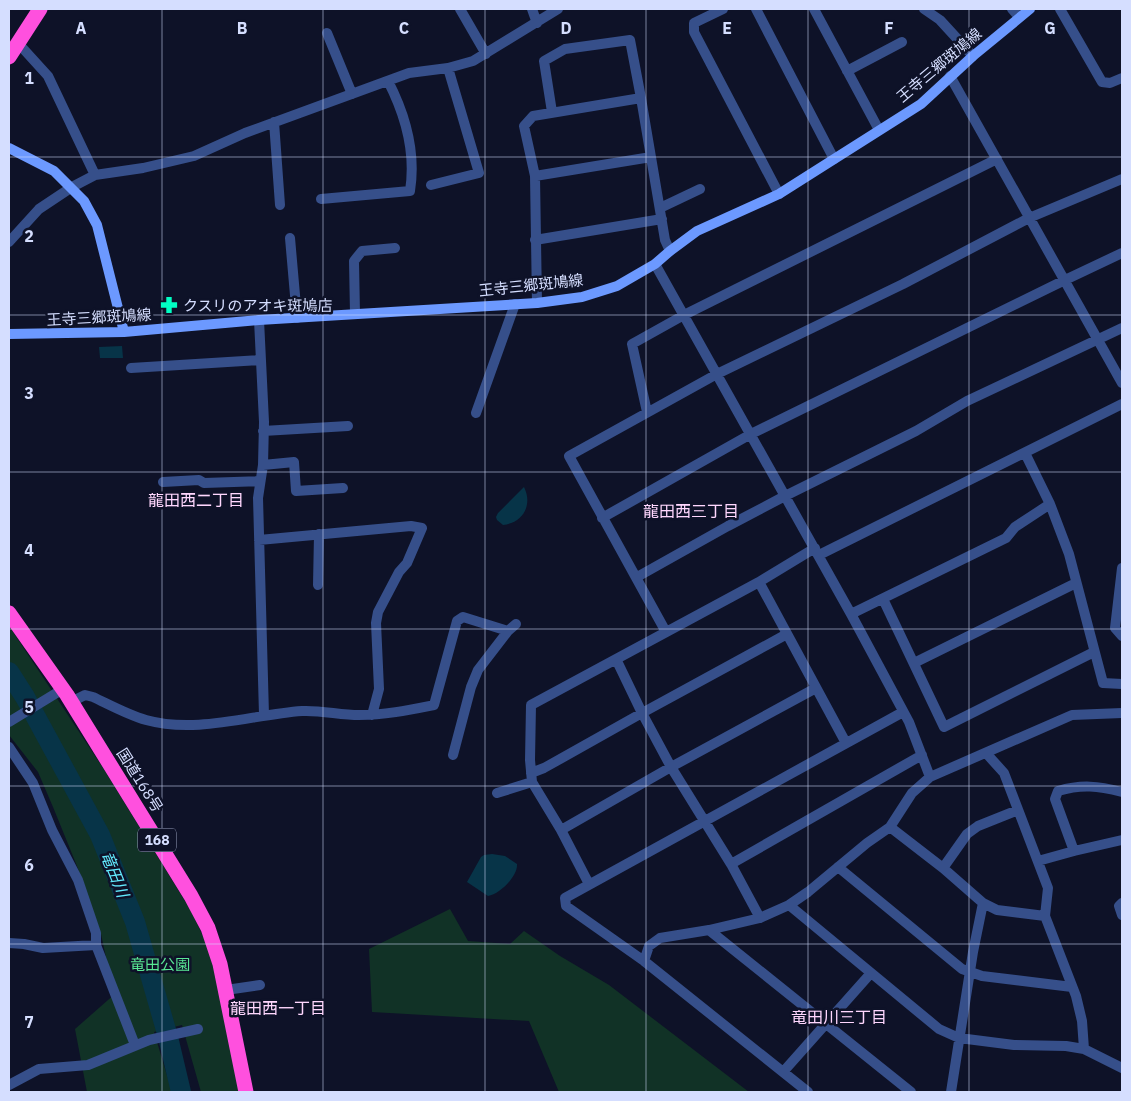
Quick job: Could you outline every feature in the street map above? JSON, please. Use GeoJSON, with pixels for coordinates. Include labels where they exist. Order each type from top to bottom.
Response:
{"type":"FeatureCollection","features":[{"type":"Feature","properties":{"kind":"highway"},"geometry":{"type":"LineString","coordinates":[[9,57],[40,9]]}},
{"type":"Feature","properties":{"kind":"highway","name":"国道168号"},"geometry":{"type":"LineString","coordinates":[[9,614],[64,694],[191,896],[208,928],[220,964],[246,1092]]}},
{"type":"Feature","properties":{"kind":"main road","name":"王寺三郷斑鳩線"},"geometry":{"type":"LineString","coordinates":[[9,334],[124,332],[259,320],[537,303],[582,297],[608,289],[617,286],[655,264],[697,231],[778,194],[921,104],[973,56],[1015,13],[1030,9]]}},
{"type":"Feature","properties":{"kind":"main road"},"geometry":{"type":"LineString","coordinates":[[9,148],[54,171],[84,201],[97,225],[124,332]]}},
{"type":"Feature","properties":{"kind":"street"},"geometry":{"type":"LineString","coordinates":[[460,9],[486,54]]}},
{"type":"Feature","properties":{"kind":"street"},"geometry":{"type":"LineString","coordinates":[[532,9],[537,23]]}},
{"type":"Feature","properties":{"kind":"street"},"geometry":{"type":"LineString","coordinates":[[9,242],[38,209],[72,187],[94,176],[144,168],[194,156],[245,133],[408,73],[448,68],[473,60],[486,54],[558,9]]}},
{"type":"Feature","properties":{"kind":"street"},"geometry":{"type":"LineString","coordinates":[[723,9],[694,23],[694,32],[778,194]]}},
{"type":"Feature","properties":{"kind":"street"},"geometry":{"type":"LineString","coordinates":[[756,9],[834,159]]}},
{"type":"Feature","properties":{"kind":"street"},"geometry":{"type":"LineString","coordinates":[[814,9],[879,130]]}},
{"type":"Feature","properties":{"kind":"street"},"geometry":{"type":"LineString","coordinates":[[924,9],[940,20],[973,56]]}},
{"type":"Feature","properties":{"kind":"street"},"geometry":{"type":"LineString","coordinates":[[1060,9],[1102,82],[1110,83],[1122,78]]}},
{"type":"Feature","properties":{"kind":"street"},"geometry":{"type":"LineString","coordinates":[[327,33],[352,94]]}},
{"type":"Feature","properties":{"kind":"street"},"geometry":{"type":"LineString","coordinates":[[552,112],[544,61],[565,49],[630,40],[665,240],[670,251]]}},
{"type":"Feature","properties":{"kind":"street"},"geometry":{"type":"LineString","coordinates":[[847,71],[902,42]]}},
{"type":"Feature","properties":{"kind":"street"},"geometry":{"type":"LineString","coordinates":[[18,43],[48,76],[94,176]]}},
{"type":"Feature","properties":{"kind":"street"},"geometry":{"type":"LineString","coordinates":[[431,185],[479,173],[448,68]]}},
{"type":"Feature","properties":{"kind":"street"},"geometry":{"type":"LineString","coordinates":[[950,76],[1122,383]]}},
{"type":"Feature","properties":{"kind":"street"},"geometry":{"type":"LineString","coordinates":[[321,199],[410,191],[412,178],[410,142],[394,93],[388,81]]}},
{"type":"Feature","properties":{"kind":"street"},"geometry":{"type":"LineString","coordinates":[[537,303],[535,176],[524,126],[533,116],[640,98]]}},
{"type":"Feature","properties":{"kind":"street"},"geometry":{"type":"LineString","coordinates":[[274,122],[280,205]]}},
{"type":"Feature","properties":{"kind":"street"},"geometry":{"type":"LineString","coordinates":[[535,176],[651,157]]}},
{"type":"Feature","properties":{"kind":"street"},"geometry":{"type":"LineString","coordinates":[[647,412],[632,344],[684,315],[996,159]]}},
{"type":"Feature","properties":{"kind":"street"},"geometry":{"type":"LineString","coordinates":[[666,632],[569,456],[717,374],[894,288],[1030,218],[1122,179]]}},
{"type":"Feature","properties":{"kind":"street"},"geometry":{"type":"LineString","coordinates":[[660,208],[700,189]]}},
{"type":"Feature","properties":{"kind":"street"},"geometry":{"type":"LineString","coordinates":[[535,240],[662,219]]}},
{"type":"Feature","properties":{"kind":"street"},"geometry":{"type":"LineString","coordinates":[[290,238],[297,318]]}},
{"type":"Feature","properties":{"kind":"street"},"geometry":{"type":"LineString","coordinates":[[355,314],[354,261],[362,251],[396,248]]}},
{"type":"Feature","properties":{"kind":"street"},"geometry":{"type":"LineString","coordinates":[[602,518],[751,434],[1122,253]]}},
{"type":"Feature","properties":{"kind":"street"},"geometry":{"type":"LineString","coordinates":[[655,264],[851,614],[903,712],[930,777]]}},
{"type":"Feature","properties":{"kind":"street"},"geometry":{"type":"LineString","coordinates":[[476,413],[515,304]]}},
{"type":"Feature","properties":{"kind":"street"},"geometry":{"type":"LineString","coordinates":[[259,320],[263,464],[258,498],[264,715]]}},
{"type":"Feature","properties":{"kind":"street"},"geometry":{"type":"LineString","coordinates":[[636,577],[785,496],[916,431],[967,401],[1122,328]]}},
{"type":"Feature","properties":{"kind":"street"},"geometry":{"type":"LineString","coordinates":[[131,368],[260,360]]}},
{"type":"Feature","properties":{"kind":"street"},"geometry":{"type":"LineString","coordinates":[[589,884],[532,778],[531,705],[817,551],[1024,453],[1122,404]]}},
{"type":"Feature","properties":{"kind":"street"},"geometry":{"type":"LineString","coordinates":[[263,431],[348,426]]}},
{"type":"Feature","properties":{"kind":"street"},"geometry":{"type":"LineString","coordinates":[[1024,453],[1050,504],[1068,554],[1103,683],[1122,684]]}},
{"type":"Feature","properties":{"kind":"street"},"geometry":{"type":"LineString","coordinates":[[263,464],[294,462],[296,491],[343,488]]}},
{"type":"Feature","properties":{"kind":"street"},"geometry":{"type":"LineString","coordinates":[[163,482],[200,480],[204,483],[260,481]]}},
{"type":"Feature","properties":{"kind":"street"},"geometry":{"type":"LineString","coordinates":[[851,614],[1006,538],[1015,527],[1050,504]]}},
{"type":"Feature","properties":{"kind":"street"},"geometry":{"type":"LineString","coordinates":[[259,540],[411,526],[422,528],[406,563],[399,572],[378,612],[376,623],[379,689],[372,715]]}},
{"type":"Feature","properties":{"kind":"street"},"geometry":{"type":"LineString","coordinates":[[318,585],[319,534]]}},
{"type":"Feature","properties":{"kind":"street"},"geometry":{"type":"LineString","coordinates":[[1122,568],[1115,628],[1122,636]]}},
{"type":"Feature","properties":{"kind":"street"},"geometry":{"type":"LineString","coordinates":[[759,582],[846,743]]}},
{"type":"Feature","properties":{"kind":"street"},"geometry":{"type":"LineString","coordinates":[[914,663],[1076,583]]}},
{"type":"Feature","properties":{"kind":"street"},"geometry":{"type":"LineString","coordinates":[[883,599],[944,726],[1094,652]]}},
{"type":"Feature","properties":{"kind":"street"},"geometry":{"type":"LineString","coordinates":[[10,722],[64,694],[85,694],[145,720],[164,723],[200,724],[303,711],[388,715],[434,705],[457,621],[463,617],[512,628],[478,670],[471,686],[453,755]]}},
{"type":"Feature","properties":{"kind":"street"},"geometry":{"type":"LineString","coordinates":[[496,793],[532,778],[544,768],[642,712],[786,634]]}},
{"type":"Feature","properties":{"kind":"street"},"geometry":{"type":"LineString","coordinates":[[616,659],[671,767],[731,864],[760,918]]}},
{"type":"Feature","properties":{"kind":"street"},"geometry":{"type":"LineString","coordinates":[[561,830],[671,767],[816,688]]}},
{"type":"Feature","properties":{"kind":"street"},"geometry":{"type":"LineString","coordinates":[[808,1092],[644,961],[566,906],[565,898],[903,712]]}},
{"type":"Feature","properties":{"kind":"street"},"geometry":{"type":"LineString","coordinates":[[644,961],[649,946],[660,938],[709,930],[760,918],[789,905],[808,892],[867,842],[890,827],[912,793],[930,777],[1072,716],[1122,713]]}},
{"type":"Feature","properties":{"kind":"street"},"geometry":{"type":"LineString","coordinates":[[9,746],[33,783],[52,830],[78,880],[96,932],[96,945],[135,1045]]}},
{"type":"Feature","properties":{"kind":"street"},"geometry":{"type":"LineString","coordinates":[[986,753],[1004,773],[1048,888],[1045,916],[1072,986],[1082,1021],[1084,1048]]}},
{"type":"Feature","properties":{"kind":"street"},"geometry":{"type":"LineString","coordinates":[[731,864],[922,755]]}},
{"type":"Feature","properties":{"kind":"street"},"geometry":{"type":"LineString","coordinates":[[1074,851],[1055,799],[1058,791],[1100,786],[1122,792]]}},
{"type":"Feature","properties":{"kind":"street"},"geometry":{"type":"LineString","coordinates":[[943,868],[967,834],[978,826],[1018,810]]}},
{"type":"Feature","properties":{"kind":"street"},"geometry":{"type":"LineString","coordinates":[[890,827],[943,868],[983,903],[997,910],[1045,916]]}},
{"type":"Feature","properties":{"kind":"street"},"geometry":{"type":"LineString","coordinates":[[1038,861],[1122,840]]}},
{"type":"Feature","properties":{"kind":"street"},"geometry":{"type":"LineString","coordinates":[[838,867],[962,969],[982,976],[1072,986]]}},
{"type":"Feature","properties":{"kind":"street"},"geometry":{"type":"LineString","coordinates":[[951,1092],[983,903]]}},
{"type":"Feature","properties":{"kind":"street"},"geometry":{"type":"LineString","coordinates":[[1122,903],[1119,906],[1122,915]]}},
{"type":"Feature","properties":{"kind":"street"},"geometry":{"type":"LineString","coordinates":[[789,905],[940,1029],[959,1038],[1014,1045],[1084,1048],[1122,1068]]}},
{"type":"Feature","properties":{"kind":"street"},"geometry":{"type":"LineString","coordinates":[[709,930],[910,1092]]}},
{"type":"Feature","properties":{"kind":"street"},"geometry":{"type":"LineString","coordinates":[[9,943],[42,948],[96,945]]}},
{"type":"Feature","properties":{"kind":"street"},"geometry":{"type":"LineString","coordinates":[[784,1072],[871,972]]}},
{"type":"Feature","properties":{"kind":"street"},"geometry":{"type":"LineString","coordinates":[[226,990],[260,985]]}},
{"type":"Feature","properties":{"kind":"street"},"geometry":{"type":"LineString","coordinates":[[9,1085],[39,1069],[88,1065],[149,1040],[198,1029]]}},
{"type":"Feature","properties":{"kind":"green space","name":"竜田公園"},"geometry":{"type":"Polygon","coordinates":[[[9,626],[103,768],[191,911],[210,951],[222,998],[240,1092],[201,1092],[182,1025],[154,1032],[172,1092],[87,1092],[75,1029],[116,993],[110,976],[101,934],[77,866],[53,807],[38,772],[9,735],[9,626]]]}},
{"type":"Feature","properties":{"kind":"green space"},"geometry":{"type":"Polygon","coordinates":[[[450,909],[468,941],[510,944],[524,931],[560,956],[609,985],[749,1092],[559,1092],[529,1021],[372,1012],[369,949],[450,909]]]}},
{"type":"Feature","properties":{"kind":"water"},"geometry":{"type":"Polygon","coordinates":[[[122,346],[123,358],[100,358],[99,347],[122,346]]]}},
{"type":"Feature","properties":{"kind":"water"},"geometry":{"type":"Polygon","coordinates":[[[524,487],[527,494],[527,506],[524,512],[516,521],[503,525],[497,520],[498,513],[524,487]]]}},
{"type":"Feature","properties":{"kind":"water"},"geometry":{"type":"Polygon","coordinates":[[[492,854],[505,856],[517,864],[517,869],[503,888],[488,896],[467,882],[481,857],[492,854]]]}},
{"type":"Feature","properties":{"kind":"waterway","name":"竜田川"},"geometry":{"type":"LineString","coordinates":[[9,672],[25,697],[100,835],[135,922],[168,1037],[181,1092]]}},
{"type":"Feature","properties":{"kind":"place","name":"クスリのアオキ斑鳩店"},"geometry":{"type":"Point","coordinates":[169,305]}},
{"type":"Feature","properties":{"kind":"district","name":"龍田西二丁目"},"geometry":{"type":"Point","coordinates":[196,500]}},
{"type":"Feature","properties":{"kind":"district","name":"龍田西三丁目"},"geometry":{"type":"Point","coordinates":[691,511]}},
{"type":"Feature","properties":{"kind":"district","name":"龍田西一丁目"},"geometry":{"type":"Point","coordinates":[278,1008]}},
{"type":"Feature","properties":{"kind":"district","name":"竜田川三丁目"},"geometry":{"type":"Point","coordinates":[839,1017]}}]}
